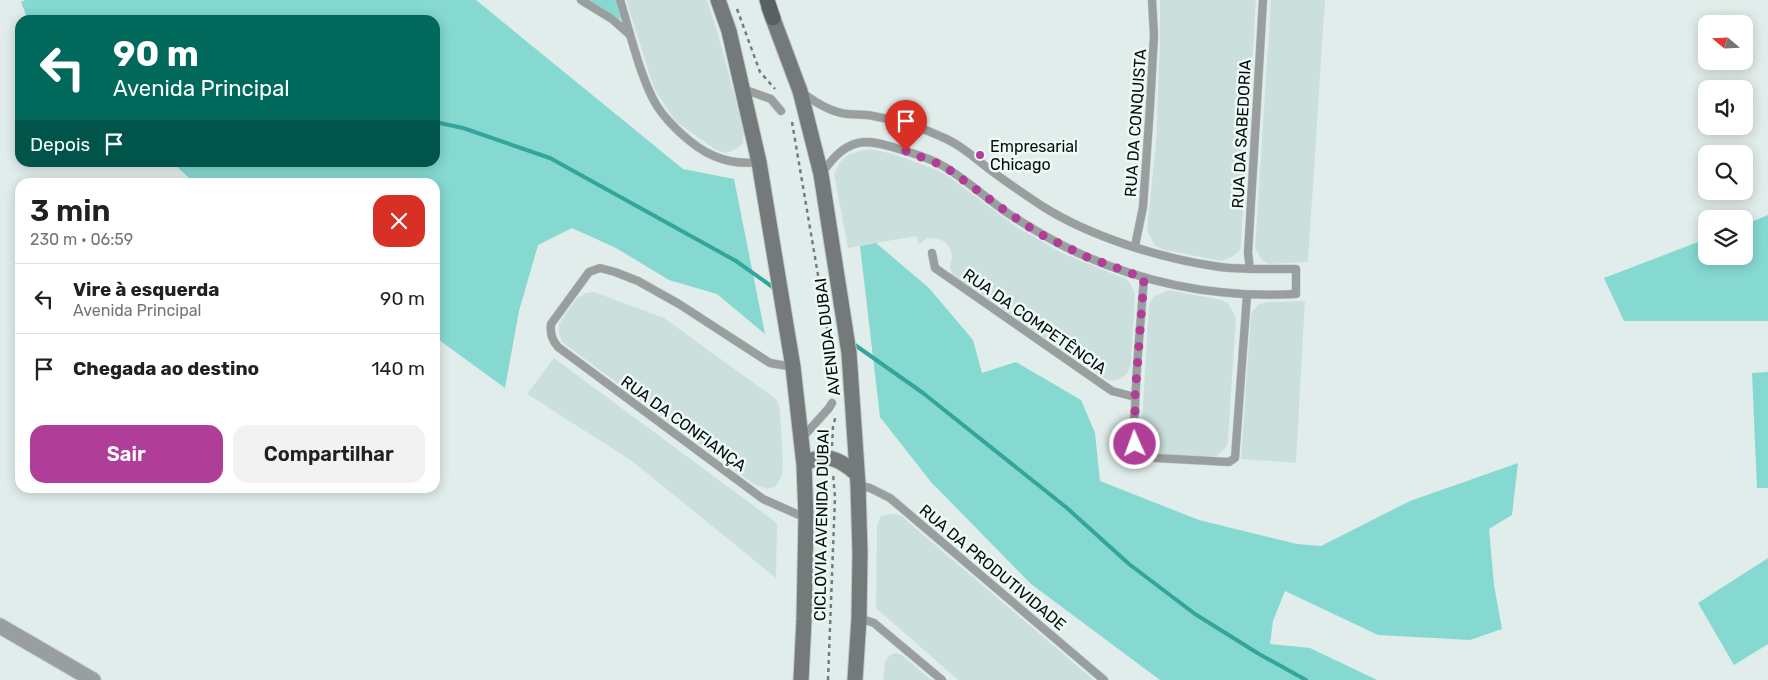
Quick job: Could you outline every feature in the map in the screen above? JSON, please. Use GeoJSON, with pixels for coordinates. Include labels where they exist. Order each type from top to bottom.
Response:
{"type":"FeatureCollection","features":[{"type":"Feature","properties":{"kind":"main road"},"geometry":{"type":"LineString","coordinates":[[766,0],[773,18]]}},
{"type":"Feature","properties":{"kind":"street"},"geometry":{"type":"LineString","coordinates":[[718,0],[729,31],[759,162],[793,367],[804,465],[806,518],[801,680]]}},
{"type":"Feature","properties":{"kind":"street","name":"AVENIDA DUBAI"},"geometry":{"type":"LineString","coordinates":[[773,18],[800,91],[821,174],[849,353],[858,480],[860,554],[859,618],[855,680]]}},
{"type":"Feature","properties":{"kind":"street"},"geometry":{"type":"LineString","coordinates":[[804,465],[811,459],[826,457],[845,463],[858,480]]}},
{"type":"Feature","properties":{"kind":"street"},"geometry":{"type":"LineString","coordinates":[[0,626],[93,680]]}},
{"type":"Feature","properties":{"kind":"lane"},"geometry":{"type":"LineString","coordinates":[[581,0],[612,19],[630,35]]}},
{"type":"Feature","properties":{"kind":"lane"},"geometry":{"type":"LineString","coordinates":[[620,0],[647,87],[659,109],[676,128],[713,156],[731,162],[759,162]]}},
{"type":"Feature","properties":{"kind":"lane","name":"RUA DA CONQUISTA"},"geometry":{"type":"LineString","coordinates":[[1135,246],[1143,207],[1153,44],[1152,0]]}},
{"type":"Feature","properties":{"kind":"lane","name":"RUA DA SABEDORIA"},"geometry":{"type":"LineString","coordinates":[[1250,269],[1248,253],[1263,0]]}},
{"type":"Feature","properties":{"kind":"lane"},"geometry":{"type":"LineString","coordinates":[[742,89],[771,99],[781,111]]}},
{"type":"Feature","properties":{"kind":"lane"},"geometry":{"type":"LineString","coordinates":[[800,91],[813,101],[832,110],[845,114],[871,115],[900,122],[942,137],[959,146],[1003,180],[1043,206],[1078,224],[1135,246],[1189,262],[1220,267],[1296,270],[1296,294],[1247,295],[1181,287],[1144,278],[1087,257],[1038,233],[952,172],[923,157],[888,146],[858,143],[843,149],[821,174]]}},
{"type":"Feature","properties":{"kind":"lane","name":"RUA DA COMPETÊNCIA"},"geometry":{"type":"LineString","coordinates":[[932,253],[935,268],[1112,391],[1135,397]]}},
{"type":"Feature","properties":{"kind":"lane","name":"RUA DA CONFIANÇA"},"geometry":{"type":"LineString","coordinates":[[793,367],[770,364],[679,304],[638,282],[600,268],[589,272],[551,324],[550,332],[558,348],[764,499],[806,518]]}},
{"type":"Feature","properties":{"kind":"lane"},"geometry":{"type":"LineString","coordinates":[[1144,278],[1134,436],[1135,444],[1140,452],[1156,458],[1229,462],[1235,458],[1247,295]]}},
{"type":"Feature","properties":{"kind":"lane"},"geometry":{"type":"LineString","coordinates":[[801,439],[832,403]]}},
{"type":"Feature","properties":{"kind":"lane","name":"RUA DA PRODUTIVIDADE"},"geometry":{"type":"LineString","coordinates":[[858,480],[890,498],[1104,680]]}},
{"type":"Feature","properties":{"kind":"lane"},"geometry":{"type":"LineString","coordinates":[[859,618],[874,623],[942,680]]}},
{"type":"Feature","properties":{"kind":"path"},"geometry":{"type":"LineString","coordinates":[[737,8],[760,72],[777,91]]}},
{"type":"Feature","properties":{"kind":"path"},"geometry":{"type":"LineString","coordinates":[[791,114],[836,379]]}},
{"type":"Feature","properties":{"kind":"path","name":"CICLOVIA AVENIDA DUBAI"},"geometry":{"type":"LineString","coordinates":[[828,680],[835,497],[832,459],[833,427],[837,413]]}},
{"type":"Feature","properties":{"kind":"shaded area"},"geometry":{"type":"Polygon","coordinates":[[[25,0],[476,0],[683,169],[734,179],[765,334],[717,294],[669,280],[616,248],[572,228],[538,245],[519,311],[505,388],[440,341],[440,178],[189,178],[177,167],[440,167],[440,15],[26,15],[21,2],[25,0]]]}},
{"type":"Feature","properties":{"kind":"shaded area"},"geometry":{"type":"Polygon","coordinates":[[[589,0],[616,0],[621,20],[589,0]]]}},
{"type":"Feature","properties":{"kind":"shaded area"},"geometry":{"type":"Polygon","coordinates":[[[626,0],[707,0],[744,131],[743,143],[738,148],[726,153],[716,150],[675,121],[654,88],[626,0]]]}},
{"type":"Feature","properties":{"kind":"shaded area"},"geometry":{"type":"Polygon","coordinates":[[[1160,0],[1256,0],[1241,245],[1240,250],[1236,254],[1221,261],[1165,250],[1155,246],[1147,230],[1156,142],[1160,0]]]}},
{"type":"Feature","properties":{"kind":"shaded area"},"geometry":{"type":"Polygon","coordinates":[[[1271,0],[1325,0],[1308,262],[1269,264],[1262,260],[1255,248],[1271,0]]]}},
{"type":"Feature","properties":{"kind":"shaded area"},"geometry":{"type":"Polygon","coordinates":[[[870,149],[893,154],[937,170],[951,178],[1015,226],[1062,253],[1126,279],[1135,294],[1131,363],[1127,374],[1112,381],[1104,378],[953,276],[950,268],[951,250],[940,239],[927,238],[919,244],[916,236],[848,248],[834,174],[840,162],[848,155],[870,149]]]}},
{"type":"Feature","properties":{"kind":"shaded area"},"geometry":{"type":"Polygon","coordinates":[[[1768,215],[1768,321],[1624,321],[1604,278],[1698,242],[1698,265],[1753,265],[1753,221],[1768,215]]]}},
{"type":"Feature","properties":{"kind":"shaded area"},"geometry":{"type":"Polygon","coordinates":[[[876,243],[929,288],[973,340],[982,373],[1016,362],[1081,400],[1095,433],[1100,481],[1199,520],[1297,544],[1321,546],[1410,501],[1518,463],[1512,515],[1489,529],[1494,585],[1502,629],[1470,640],[1378,635],[1285,591],[1273,621],[1270,644],[1310,648],[1377,680],[1160,680],[1031,584],[931,482],[880,417],[860,246],[876,243]]]}},
{"type":"Feature","properties":{"kind":"shaded area"},"geometry":{"type":"Polygon","coordinates":[[[1168,290],[1222,300],[1228,303],[1236,317],[1227,446],[1218,455],[1212,457],[1158,454],[1150,452],[1142,446],[1149,305],[1153,297],[1168,290]]]}},
{"type":"Feature","properties":{"kind":"shaded area"},"geometry":{"type":"Polygon","coordinates":[[[594,292],[664,318],[776,399],[780,409],[783,464],[782,475],[776,486],[768,489],[755,485],[562,342],[559,324],[576,299],[586,293],[594,292]]]}},
{"type":"Feature","properties":{"kind":"shaded area"},"geometry":{"type":"Polygon","coordinates":[[[1305,301],[1296,463],[1241,459],[1251,313],[1258,305],[1267,302],[1305,301]]]}},
{"type":"Feature","properties":{"kind":"shaded area"},"geometry":{"type":"Polygon","coordinates":[[[554,358],[777,523],[776,578],[632,461],[527,394],[554,358]]]}},
{"type":"Feature","properties":{"kind":"shaded area"},"geometry":{"type":"Polygon","coordinates":[[[1768,372],[1768,488],[1757,488],[1752,373],[1768,372]]]}},
{"type":"Feature","properties":{"kind":"shaded area"},"geometry":{"type":"Polygon","coordinates":[[[889,514],[901,516],[1094,680],[958,680],[876,608],[877,525],[881,516],[889,514]]]}},
{"type":"Feature","properties":{"kind":"shaded area"},"geometry":{"type":"Polygon","coordinates":[[[1768,558],[1768,644],[1734,665],[1698,603],[1768,558]]]}},
{"type":"Feature","properties":{"kind":"shaded area"},"geometry":{"type":"Polygon","coordinates":[[[895,653],[902,655],[931,680],[883,680],[885,661],[890,655],[895,653]]]}},
{"type":"Feature","properties":{"kind":"waterway"},"geometry":{"type":"LineString","coordinates":[[440,123],[463,128],[550,158],[736,261],[774,288]]}},
{"type":"Feature","properties":{"kind":"waterway"},"geometry":{"type":"LineString","coordinates":[[855,345],[923,393],[1067,508],[1129,564],[1195,614],[1259,654],[1306,680]]}},
{"type":"Feature","properties":{"kind":"place","name":"Empresarial Chicago"},"geometry":{"type":"Point","coordinates":[980,155]}},
{"type":"Feature","properties":{"kind":"route"},"geometry":{"type":"LineString","coordinates":[[906,151],[944,166],[1038,233],[1087,257],[1144,278],[1135,397],[1135,444]]}}]}
